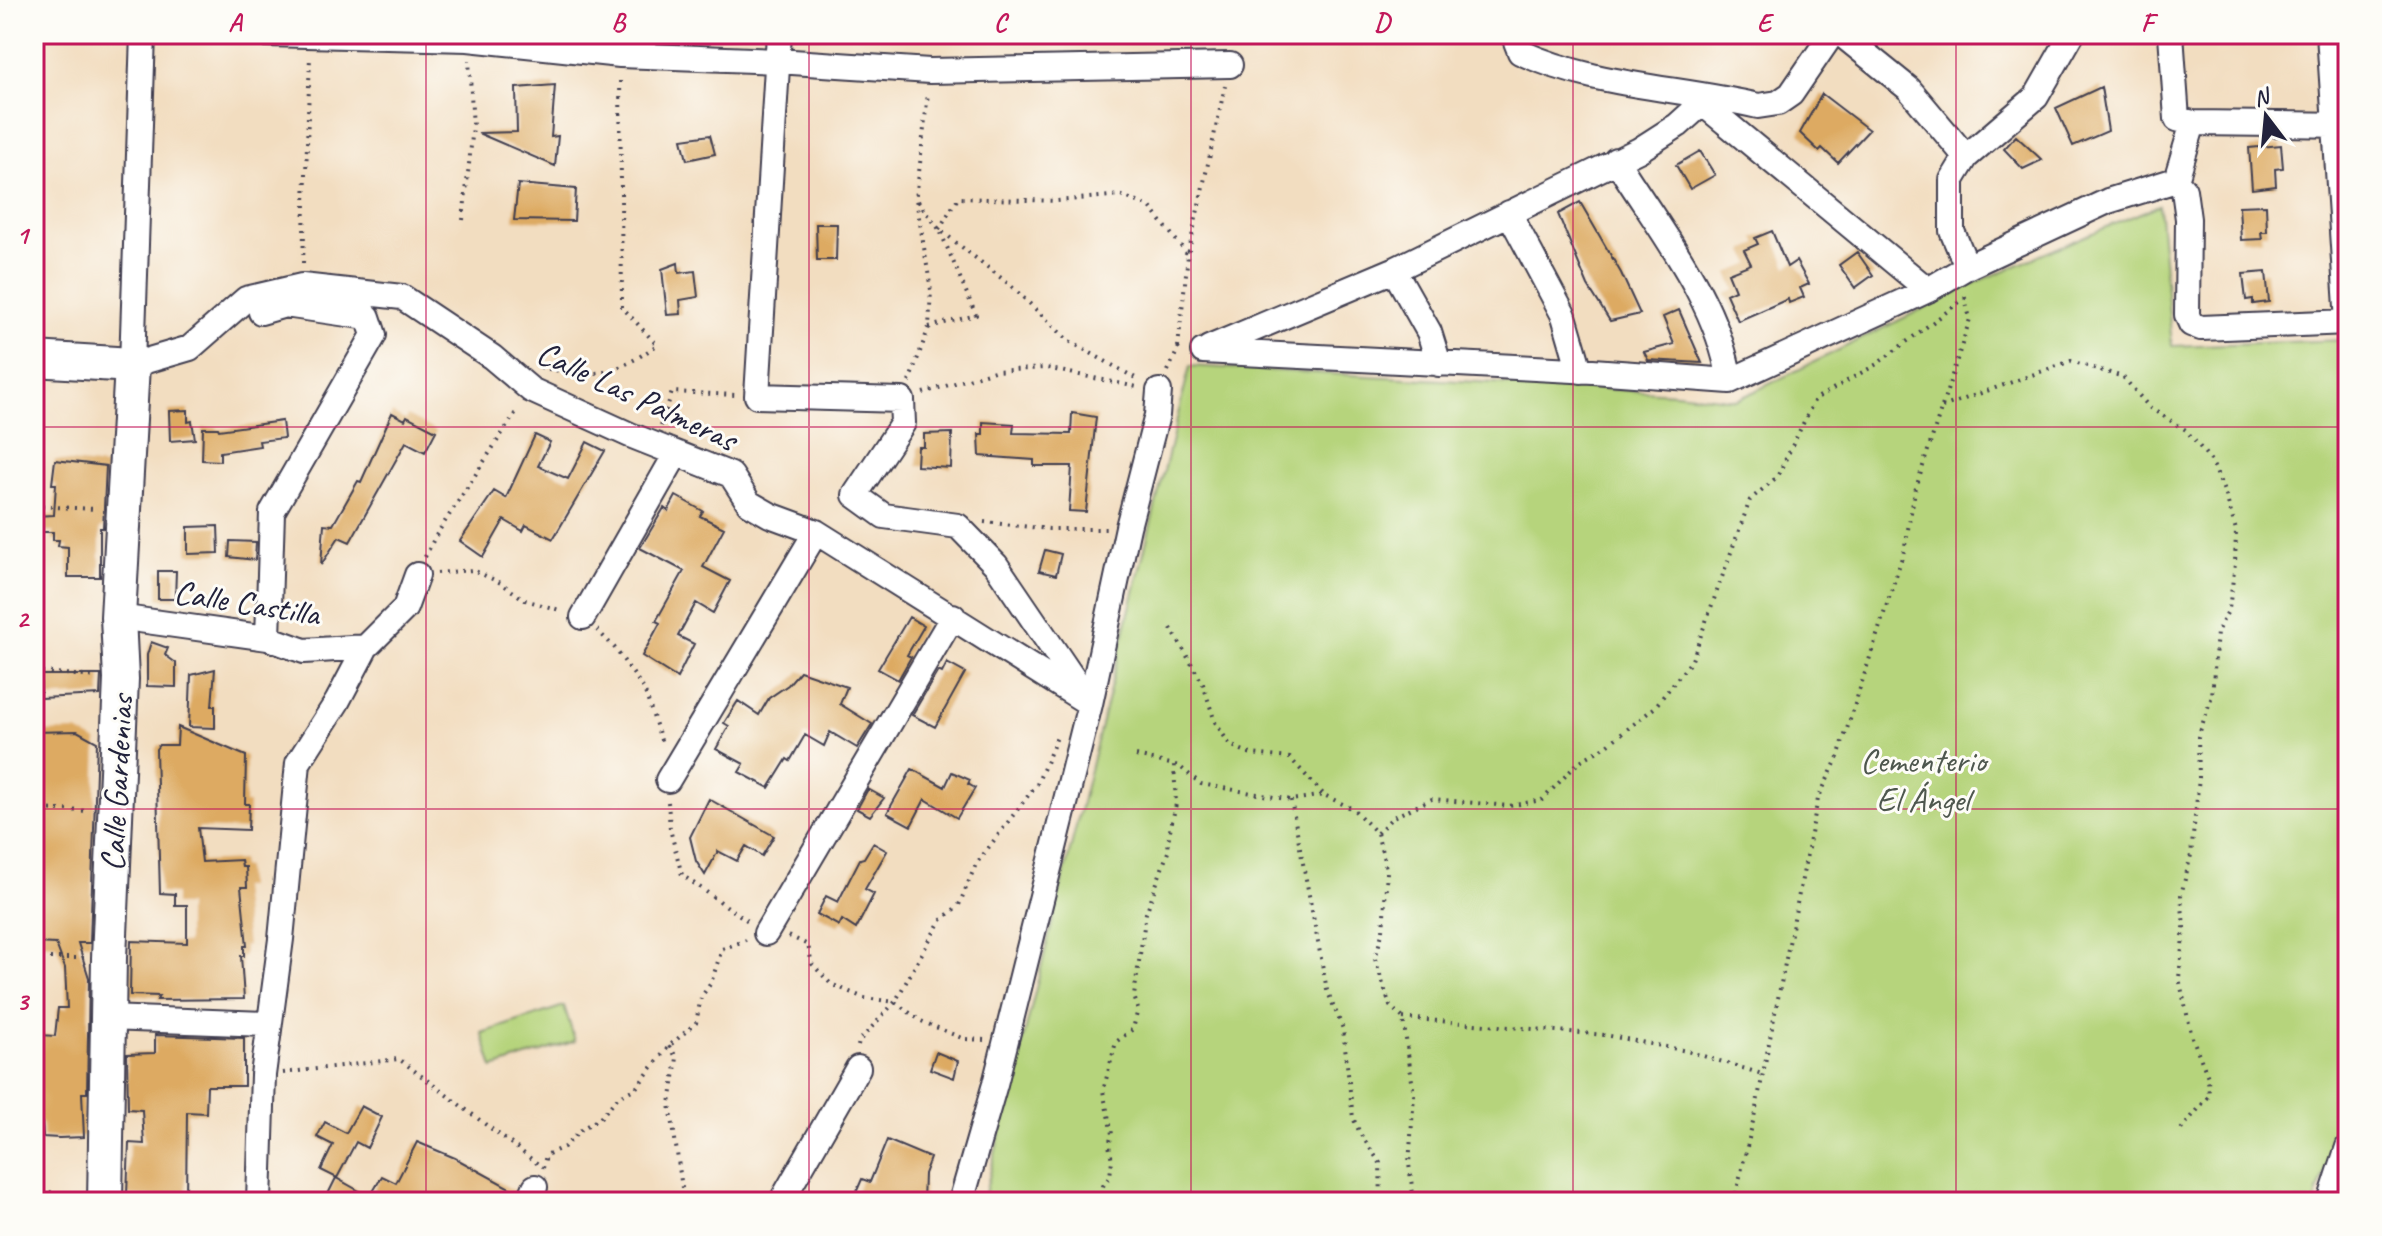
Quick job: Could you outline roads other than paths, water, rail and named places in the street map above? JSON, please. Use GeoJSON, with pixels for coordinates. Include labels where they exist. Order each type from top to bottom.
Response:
{"type":"FeatureCollection","features":[{"type":"Feature","properties":{"kind":"street"},"geometry":{"type":"LineString","coordinates":[[34,359],[132,365],[143,34]]}},
{"type":"Feature","properties":{"kind":"street"},"geometry":{"type":"LineString","coordinates":[[266,34],[468,39],[620,55],[930,71],[1230,65]]}},
{"type":"Feature","properties":{"kind":"street"},"geometry":{"type":"LineString","coordinates":[[779,34],[757,396],[902,400],[903,423],[855,495],[884,516],[958,526],[996,565],[1090,704]]}},
{"type":"Feature","properties":{"kind":"street"},"geometry":{"type":"LineString","coordinates":[[1513,34],[1520,52],[1541,61],[1613,82],[1706,100],[1758,106],[1778,103],[1791,94],[1832,34]]}},
{"type":"Feature","properties":{"kind":"street"},"geometry":{"type":"LineString","coordinates":[[1841,34],[1909,89],[1966,157]]}},
{"type":"Feature","properties":{"kind":"street"},"geometry":{"type":"LineString","coordinates":[[1967,267],[1952,231],[1952,180],[1966,157],[2036,97],[2072,34]]}},
{"type":"Feature","properties":{"kind":"street"},"geometry":{"type":"LineString","coordinates":[[2171,34],[2177,119],[2193,123],[2342,125]]}},
{"type":"Feature","properties":{"kind":"street"},"geometry":{"type":"LineString","coordinates":[[2176,180],[2184,190],[2188,219],[2187,315],[2191,324],[2201,328],[2348,322],[2342,125],[2329,34]]}},
{"type":"Feature","properties":{"kind":"street"},"geometry":{"type":"LineString","coordinates":[[1706,100],[1678,125],[1639,150],[1394,270],[1203,351],[1730,381],[1928,290],[1967,267],[2108,201],[2176,180]]}},
{"type":"Feature","properties":{"kind":"street"},"geometry":{"type":"LineString","coordinates":[[1706,100],[1928,290]]}},
{"type":"Feature","properties":{"kind":"street"},"geometry":{"type":"LineString","coordinates":[[2176,180],[2193,123]]}},
{"type":"Feature","properties":{"kind":"street"},"geometry":{"type":"LineString","coordinates":[[1616,160],[1695,285],[1722,344],[1730,381]]}},
{"type":"Feature","properties":{"kind":"street"},"geometry":{"type":"LineString","coordinates":[[1509,213],[1564,316],[1580,371]]}},
{"type":"Feature","properties":{"kind":"street"},"geometry":{"type":"LineString","coordinates":[[1394,270],[1429,332],[1439,364]]}},
{"type":"Feature","properties":{"kind":"street","name":"Calle Las Palmeras"},"geometry":{"type":"LineString","coordinates":[[132,365],[190,348],[246,299],[302,286],[402,297],[492,357],[531,390],[630,435],[731,475],[749,503],[770,515],[816,532],[1090,704]]}},
{"type":"Feature","properties":{"kind":"street"},"geometry":{"type":"LineString","coordinates":[[214,326],[285,305],[368,317],[374,335],[272,512],[268,638]]}},
{"type":"Feature","properties":{"kind":"street","name":"Calle Gardenias"},"geometry":{"type":"LineString","coordinates":[[105,1202],[109,958],[121,679],[118,617],[132,365]]}},
{"type":"Feature","properties":{"kind":"street"},"geometry":{"type":"LineString","coordinates":[[961,1202],[995,1084],[1090,704],[1128,527],[1157,415],[1159,391]]}},
{"type":"Feature","properties":{"kind":"street"},"geometry":{"type":"LineString","coordinates":[[583,617],[676,454]]}},
{"type":"Feature","properties":{"kind":"street"},"geometry":{"type":"LineString","coordinates":[[668,780],[816,532]]}},
{"type":"Feature","properties":{"kind":"street"},"geometry":{"type":"LineString","coordinates":[[259,1202],[263,1075],[281,939],[298,763],[337,702],[366,647],[405,608],[417,575]]}},
{"type":"Feature","properties":{"kind":"street"},"geometry":{"type":"LineString","coordinates":[[766,933],[953,616]]}},
{"type":"Feature","properties":{"kind":"street","name":"Calle Castilla"},"geometry":{"type":"LineString","coordinates":[[118,617],[268,638],[304,651],[366,647]]}},
{"type":"Feature","properties":{"kind":"street"},"geometry":{"type":"LineString","coordinates":[[108,1018],[268,1024]]}},
{"type":"Feature","properties":{"kind":"street"},"geometry":{"type":"LineString","coordinates":[[781,1202],[858,1068]]}},
{"type":"Feature","properties":{"kind":"street"},"geometry":{"type":"LineString","coordinates":[[2330,1202],[2348,1147]]}},
{"type":"Feature","properties":{"kind":"park label","name":"Cementerio El Ángel"},"geometry":{"type":"Point","coordinates":[1923,780]}}]}
